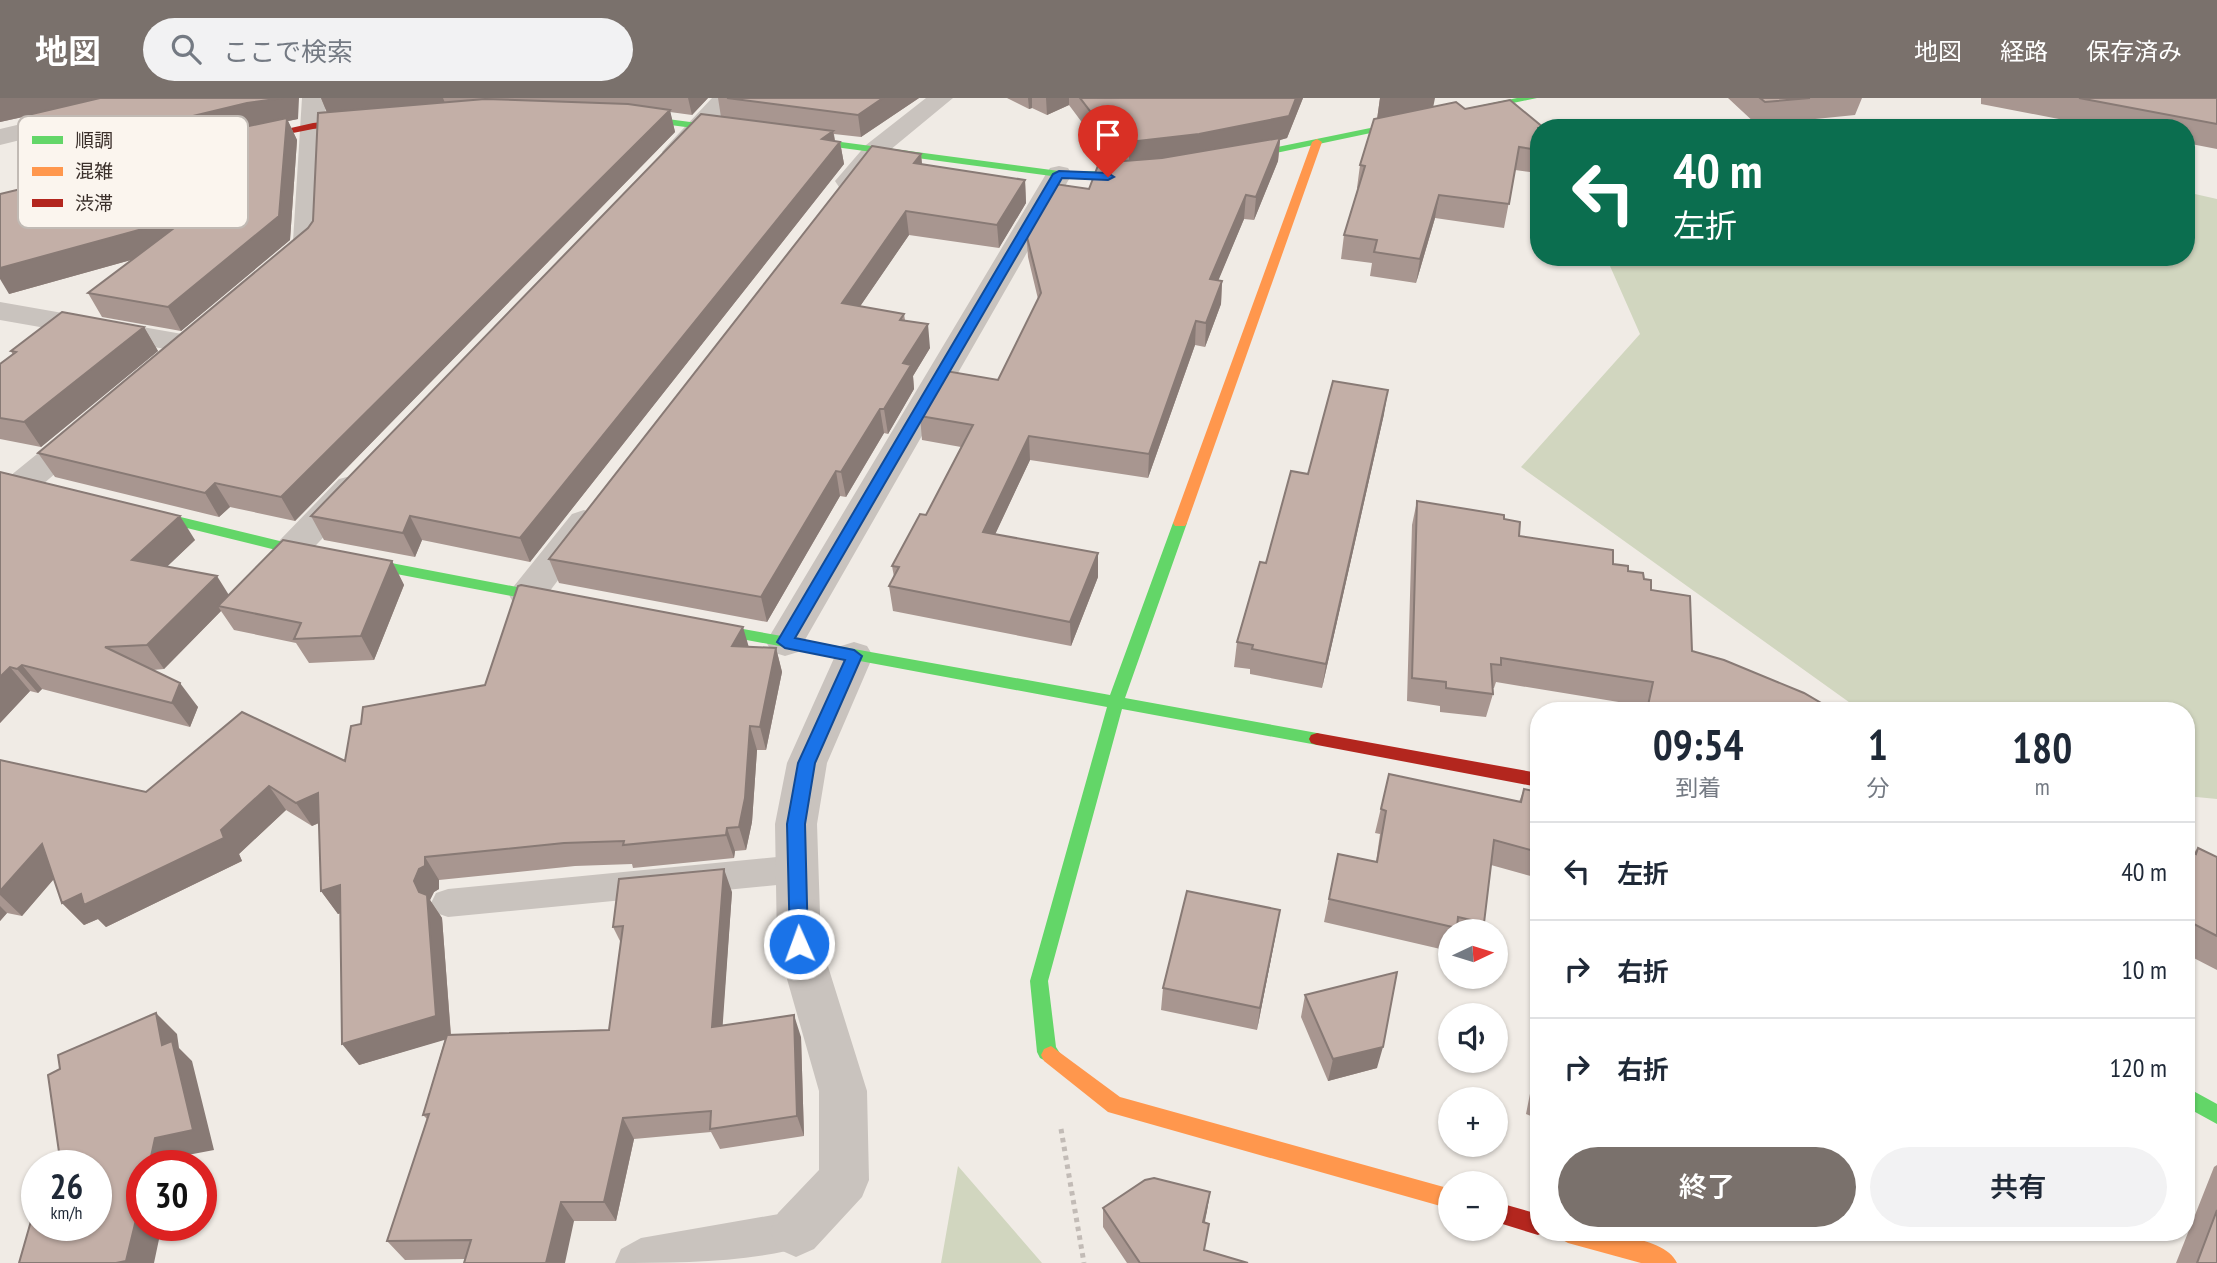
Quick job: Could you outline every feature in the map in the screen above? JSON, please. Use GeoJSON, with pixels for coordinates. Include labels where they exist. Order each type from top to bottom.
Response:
{"type":"FeatureCollection","features":[{"type":"Feature","properties":{"kind":"street"},"geometry":{"type":"LineString","coordinates":[[87,116],[162,98]]}},
{"type":"Feature","properties":{"kind":"street"},"geometry":{"type":"LineString","coordinates":[[654,174],[726,98]]}},
{"type":"Feature","properties":{"kind":"street"},"geometry":{"type":"LineString","coordinates":[[831,203],[875,150],[941,98]]}},
{"type":"Feature","properties":{"kind":"street"},"geometry":{"type":"LineString","coordinates":[[1211,164],[1532,98]]}},
{"type":"Feature","properties":{"kind":"street"},"geometry":{"type":"LineString","coordinates":[[257,285],[307,244],[314,112]]}},
{"type":"Feature","properties":{"kind":"street"},"geometry":{"type":"LineString","coordinates":[[248,135],[314,112],[387,118]]}},
{"type":"Feature","properties":{"kind":"street"},"geometry":{"type":"LineString","coordinates":[[611,115],[1059,174],[1108,177],[1163,173]]}},
{"type":"Feature","properties":{"kind":"street"},"geometry":{"type":"LineString","coordinates":[[0,137],[18,133]]}},
{"type":"Feature","properties":{"kind":"street"},"geometry":{"type":"LineString","coordinates":[[1317,142],[1116,702],[1039,981],[1047,1052],[1115,1105],[1438,1195]]}},
{"type":"Feature","properties":{"kind":"street"},"geometry":{"type":"LineString","coordinates":[[785,642],[1059,174]]}},
{"type":"Feature","properties":{"kind":"street"},"geometry":{"type":"LineString","coordinates":[[0,310],[198,335],[157,370]]}},
{"type":"Feature","properties":{"kind":"street"},"geometry":{"type":"LineString","coordinates":[[23,484],[104,415]]}},
{"type":"Feature","properties":{"kind":"street"},"geometry":{"type":"LineString","coordinates":[[292,549],[366,471]]}},
{"type":"Feature","properties":{"kind":"street"},"geometry":{"type":"LineString","coordinates":[[527,595],[601,500]]}},
{"type":"Feature","properties":{"kind":"street"},"geometry":{"type":"LineString","coordinates":[[117,507],[292,549],[582,605]]}},
{"type":"Feature","properties":{"kind":"street"},"geometry":{"type":"LineString","coordinates":[[676,622],[1530,779]]}},
{"type":"Feature","properties":{"kind":"street"},"geometry":{"type":"LineString","coordinates":[[796,1231],[844,1180],[843,1091],[799,944],[796,824],[807,763],[854,656]]}},
{"type":"Feature","properties":{"kind":"street"},"geometry":{"type":"LineString","coordinates":[[2195,1102],[2217,1115]]}},
{"type":"Feature","properties":{"kind":"street"},"geometry":{"type":"LineString","coordinates":[[1508,1215],[1530,1222]]}},
{"type":"Feature","properties":{"kind":"street"},"geometry":{"type":"LineString","coordinates":[[1600,1241],[1654,1256],[1666,1263]]}},
{"type":"Feature","properties":{"kind":"lane"},"geometry":{"type":"LineString","coordinates":[[448,903],[797,869]]}},
{"type":"Feature","properties":{"kind":"lane"},"geometry":{"type":"LineString","coordinates":[[635,1263],[641,1258],[796,1231]]}},
{"type":"Feature","properties":{"kind":"path"},"geometry":{"type":"LineString","coordinates":[[1047,1052],[1084,1263]]}},
{"type":"Feature","properties":{"kind":"green space"},"geometry":{"type":"Polygon","coordinates":[[[2195,194],[2217,199],[2217,799],[2195,797],[2195,702],[1849,702],[1521,467],[1640,334],[1610,266],[2195,266],[2195,194]]]}},
{"type":"Feature","properties":{"kind":"green space"},"geometry":{"type":"Polygon","coordinates":[[[958,1166],[1042,1263],[941,1263],[958,1166]]]}},
{"type":"Feature","properties":{"kind":"building"},"geometry":{"type":"Polygon","coordinates":[[[100,98],[283,98],[247,103],[193,116],[32,114],[100,98]]]}},
{"type":"Feature","properties":{"kind":"building"},"geometry":{"type":"Polygon","coordinates":[[[727,98],[883,98],[858,115],[727,98]]]}},
{"type":"Feature","properties":{"kind":"building"},"geometry":{"type":"Polygon","coordinates":[[[1080,98],[1296,98],[1289,116],[1199,134],[1129,142],[1107,141],[1109,136],[1080,98]]]}},
{"type":"Feature","properties":{"kind":"building"},"geometry":{"type":"Polygon","coordinates":[[[1760,98],[1810,98],[1765,102],[1760,98]]]}},
{"type":"Feature","properties":{"kind":"building"},"geometry":{"type":"Polygon","coordinates":[[[2079,98],[2217,98],[2217,124],[2079,98]]]}},
{"type":"Feature","properties":{"kind":"building"},"geometry":{"type":"Polygon","coordinates":[[[485,99],[628,104],[670,110],[281,497],[215,483],[205,493],[38,453],[308,228],[313,221],[318,113],[485,99]]]}},
{"type":"Feature","properties":{"kind":"building"},"geometry":{"type":"Polygon","coordinates":[[[1510,100],[1533,119],[1530,119],[1530,149],[1519,147],[1509,204],[1439,195],[1420,259],[1374,252],[1377,240],[1344,235],[1365,166],[1360,165],[1374,119],[1456,102],[1465,109],[1510,100]]]}},
{"type":"Feature","properties":{"kind":"building"},"geometry":{"type":"Polygon","coordinates":[[[701,114],[833,131],[822,139],[840,142],[520,538],[410,516],[403,533],[311,516],[701,114]]]}},
{"type":"Feature","properties":{"kind":"building"},"geometry":{"type":"Polygon","coordinates":[[[287,118],[279,216],[168,307],[88,293],[174,228],[248,228],[248,126],[287,118]]]}},
{"type":"Feature","properties":{"kind":"building"},"geometry":{"type":"Polygon","coordinates":[[[1280,138],[1256,197],[1246,195],[1210,279],[1222,281],[1206,323],[1196,321],[1149,454],[1029,436],[983,532],[1098,553],[1070,622],[889,586],[899,567],[892,566],[920,514],[926,515],[973,425],[920,416],[946,371],[998,380],[1041,293],[1026,233],[1055,184],[1089,189],[1099,163],[1162,158],[1280,138]]]}},
{"type":"Feature","properties":{"kind":"building"},"geometry":{"type":"Polygon","coordinates":[[[872,146],[921,154],[914,163],[1025,180],[997,225],[906,211],[842,303],[904,314],[900,320],[928,324],[903,363],[911,365],[841,472],[836,471],[761,597],[549,559],[872,146]]]}},
{"type":"Feature","properties":{"kind":"building"},"geometry":{"type":"Polygon","coordinates":[[[18,190],[18,228],[146,228],[0,268],[0,194],[18,190]]]}},
{"type":"Feature","properties":{"kind":"building"},"geometry":{"type":"Polygon","coordinates":[[[62,312],[144,327],[24,422],[0,418],[0,364],[16,352],[11,351],[62,312]]]}},
{"type":"Feature","properties":{"kind":"building"},"geometry":{"type":"Polygon","coordinates":[[[1333,381],[1388,390],[1326,664],[1252,649],[1253,645],[1237,642],[1260,562],[1266,563],[1291,471],[1308,474],[1333,381]]]}},
{"type":"Feature","properties":{"kind":"building"},"geometry":{"type":"Polygon","coordinates":[[[0,472],[180,516],[132,560],[217,576],[147,645],[105,647],[180,683],[172,703],[22,665],[17,669],[10,667],[0,677],[0,472]]]}},
{"type":"Feature","properties":{"kind":"building"},"geometry":{"type":"Polygon","coordinates":[[[1417,501],[1504,515],[1504,519],[1520,522],[1519,536],[1613,550],[1613,564],[1628,566],[1628,571],[1643,573],[1644,579],[1651,580],[1651,590],[1690,596],[1692,651],[1724,660],[1819,702],[1649,702],[1653,682],[1501,658],[1501,665],[1491,664],[1493,694],[1446,688],[1446,682],[1412,678],[1417,501]]]}},
{"type":"Feature","properties":{"kind":"building"},"geometry":{"type":"Polygon","coordinates":[[[283,540],[392,561],[361,636],[294,639],[301,623],[218,606],[283,540]]]}},
{"type":"Feature","properties":{"kind":"building"},"geometry":{"type":"Polygon","coordinates":[[[518,586],[743,627],[732,646],[776,648],[760,727],[750,726],[745,798],[739,827],[727,828],[726,835],[623,845],[624,841],[564,843],[425,857],[425,866],[419,869],[414,881],[419,892],[427,895],[436,1016],[342,1044],[340,885],[321,891],[318,793],[296,803],[269,786],[221,830],[224,838],[84,905],[81,894],[62,903],[42,844],[0,891],[0,760],[146,792],[242,712],[345,761],[351,726],[361,724],[363,707],[485,685],[518,586]]]}},
{"type":"Feature","properties":{"kind":"building"},"geometry":{"type":"Polygon","coordinates":[[[1389,774],[1521,802],[1524,789],[1530,790],[1530,850],[1494,840],[1484,919],[1438,919],[1438,924],[1329,899],[1338,854],[1377,862],[1386,811],[1381,809],[1389,774]]]}},
{"type":"Feature","properties":{"kind":"building"},"geometry":{"type":"Polygon","coordinates":[[[2198,848],[2217,857],[2217,936],[2195,925],[2198,848]]]}},
{"type":"Feature","properties":{"kind":"building"},"geometry":{"type":"Polygon","coordinates":[[[724,869],[712,1027],[794,1015],[797,1116],[710,1129],[711,1111],[623,1118],[604,1202],[561,1202],[546,1263],[464,1263],[471,1240],[387,1241],[429,1114],[423,1115],[447,1035],[609,1030],[623,926],[613,927],[619,879],[724,869]]]}},
{"type":"Feature","properties":{"kind":"building"},"geometry":{"type":"Polygon","coordinates":[[[1187,891],[1280,910],[1260,1008],[1163,988],[1187,891]]]}},
{"type":"Feature","properties":{"kind":"building"},"geometry":{"type":"Polygon","coordinates":[[[1397,972],[1383,1047],[1333,1059],[1305,995],[1397,972]]]}},
{"type":"Feature","properties":{"kind":"building"},"geometry":{"type":"Polygon","coordinates":[[[156,1013],[162,1045],[172,1041],[193,1130],[155,1138],[152,1150],[126,1150],[126,1241],[131,1241],[126,1261],[19,1263],[25,1241],[112,1241],[112,1150],[59,1150],[48,1075],[60,1069],[58,1055],[156,1013]]]}},
{"type":"Feature","properties":{"kind":"building"},"geometry":{"type":"Polygon","coordinates":[[[1154,1178],[1210,1192],[1203,1222],[1209,1224],[1204,1250],[1248,1263],[1140,1263],[1103,1208],[1145,1180],[1154,1178]]]}},
{"type":"Feature","properties":{"kind":"building"},"geometry":{"type":"Polygon","coordinates":[[[2217,1210],[2217,1263],[2197,1263],[2217,1210]]]}},
{"type":"Feature","properties":{"kind":"traffic: fast"},"geometry":{"type":"LineString","coordinates":[[1229,160],[1532,98]]}},
{"type":"Feature","properties":{"kind":"traffic: fast"},"geometry":{"type":"LineString","coordinates":[[622,116],[1059,174],[1145,175]]}},
{"type":"Feature","properties":{"kind":"traffic: fast"},"geometry":{"type":"LineString","coordinates":[[135,511],[292,549],[569,602]]}},
{"type":"Feature","properties":{"kind":"traffic: fast"},"geometry":{"type":"LineString","coordinates":[[1051,1055],[1047,1052],[1039,981],[1116,702],[1180,523]]}},
{"type":"Feature","properties":{"kind":"traffic: fast"},"geometry":{"type":"LineString","coordinates":[[693,625],[1317,739]]}},
{"type":"Feature","properties":{"kind":"traffic: fast"},"geometry":{"type":"LineString","coordinates":[[2195,1102],[2217,1115]]}},
{"type":"Feature","properties":{"kind":"traffic: slow"},"geometry":{"type":"LineString","coordinates":[[1180,523],[1317,142]]}},
{"type":"Feature","properties":{"kind":"traffic: slow"},"geometry":{"type":"LineString","coordinates":[[1051,1055],[1115,1105],[1438,1195]]}},
{"type":"Feature","properties":{"kind":"traffic: slow"},"geometry":{"type":"LineString","coordinates":[[1600,1241],[1654,1256],[1666,1263]]}},
{"type":"Feature","properties":{"kind":"traffic: jam"},"geometry":{"type":"LineString","coordinates":[[248,139],[313,126],[369,120]]}},
{"type":"Feature","properties":{"kind":"traffic: jam"},"geometry":{"type":"LineString","coordinates":[[1317,739],[1530,779]]}},
{"type":"Feature","properties":{"kind":"traffic: jam"},"geometry":{"type":"LineString","coordinates":[[1508,1215],[1530,1222]]}},
{"type":"Feature","properties":{"kind":"route"},"geometry":{"type":"LineString","coordinates":[[799,944],[796,824],[807,763],[854,656],[785,642],[1059,174],[1108,177]]}}]}
